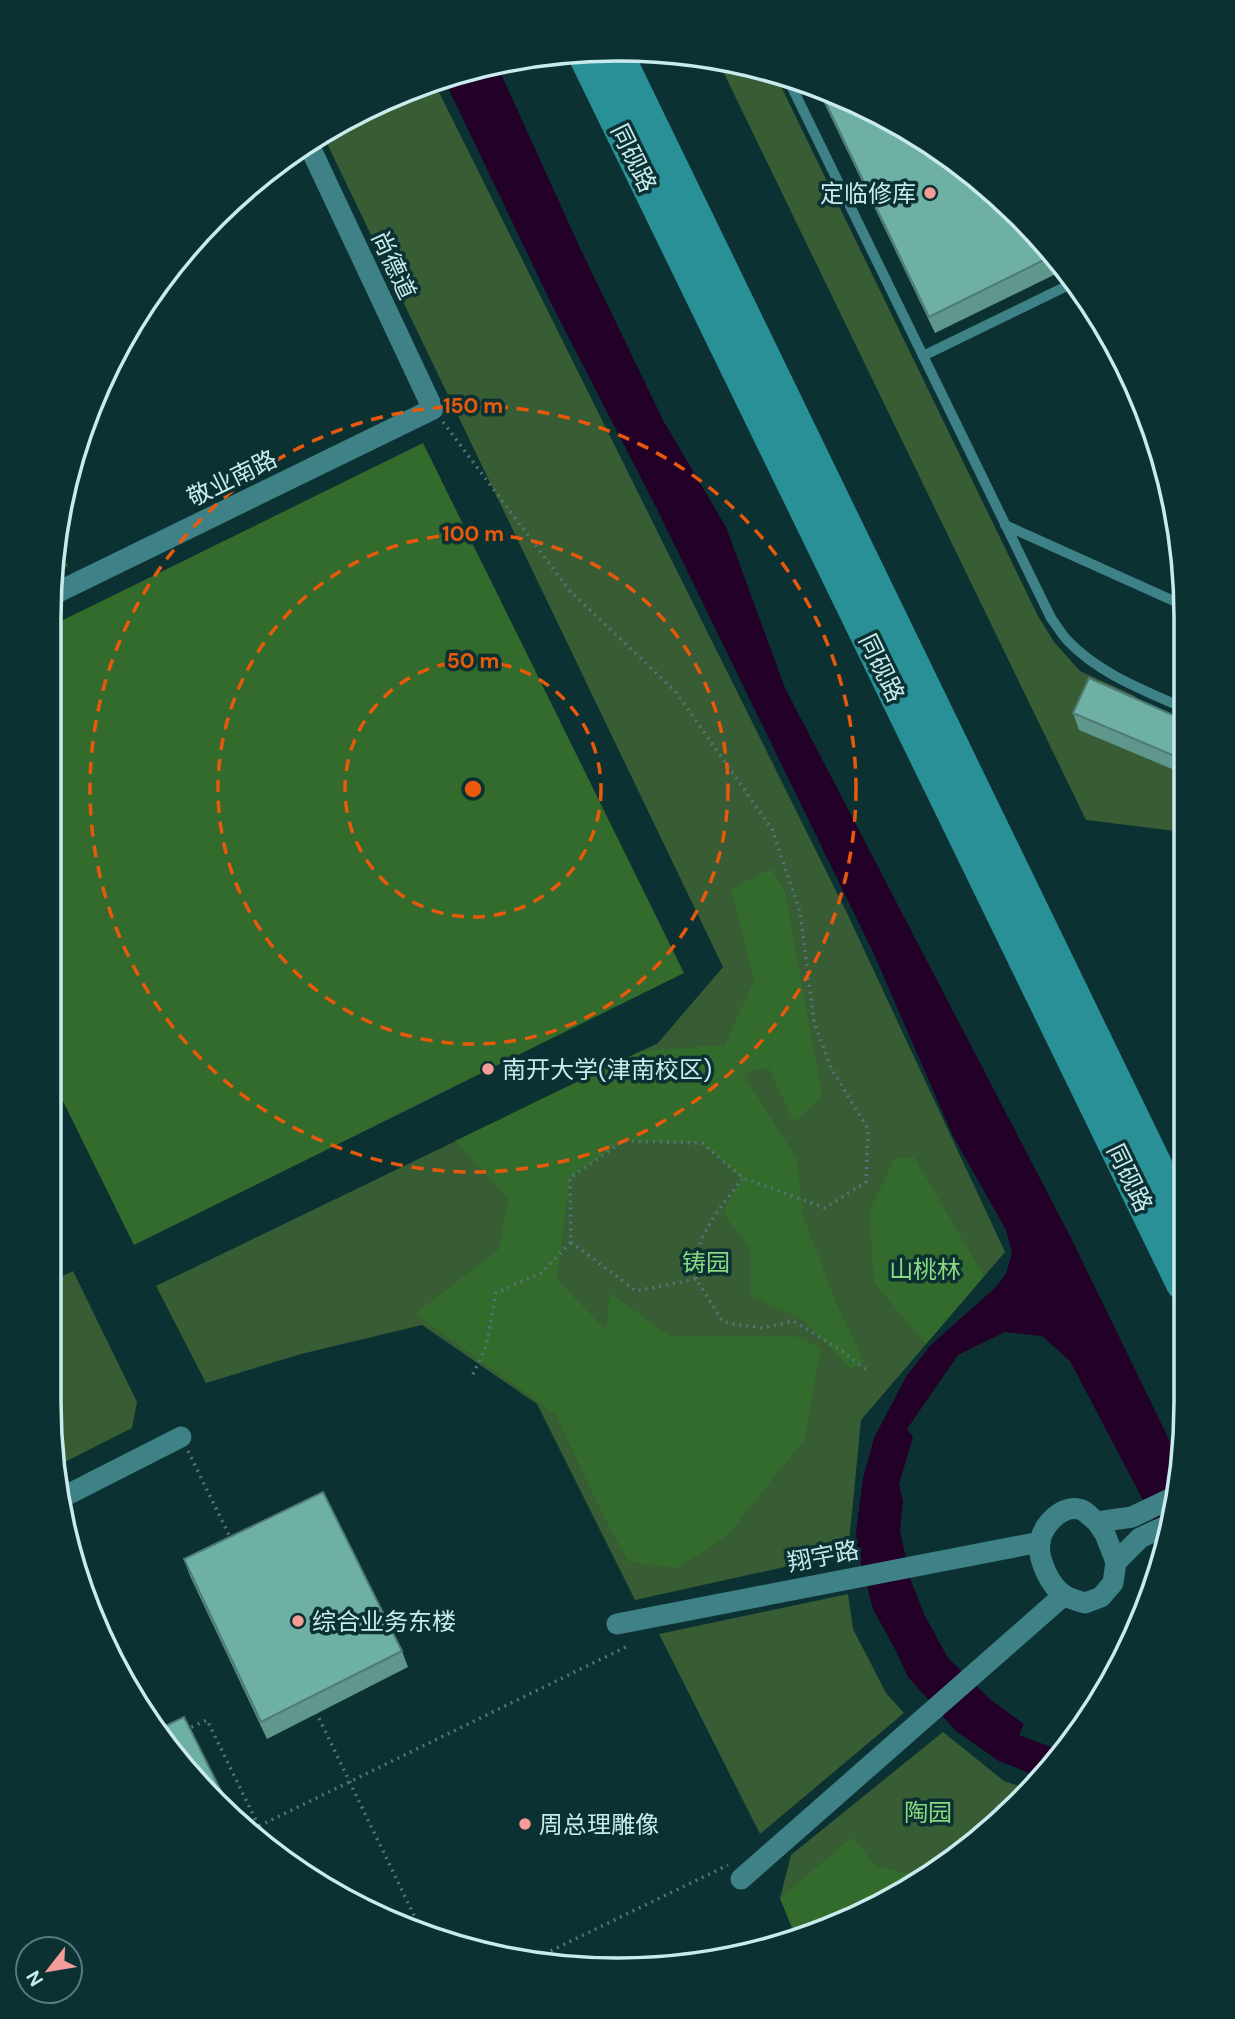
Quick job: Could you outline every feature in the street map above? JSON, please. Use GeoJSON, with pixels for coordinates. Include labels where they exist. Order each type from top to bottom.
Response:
{"type":"FeatureCollection","features":[{"type":"Feature","properties":{"kind":"main road","name":"同砚路"},"geometry":{"type":"LineString","coordinates":[[621,61],[1174,1202]]}},
{"type":"Feature","properties":{"kind":"main road","name":"同砚路"},"geometry":{"type":"LineString","coordinates":[[588,62],[1174,1268]]}},
{"type":"Feature","properties":{"kind":"street","name":"尚德道"},"geometry":{"type":"LineString","coordinates":[[312,152],[433,409]]}},
{"type":"Feature","properties":{"kind":"street","name":"敬业南路"},"geometry":{"type":"LineString","coordinates":[[62,590],[433,409]]}},
{"type":"Feature","properties":{"kind":"street"},"geometry":{"type":"LineString","coordinates":[[69,1494],[181,1437]]}},
{"type":"Feature","properties":{"kind":"street"},"geometry":{"type":"LineString","coordinates":[[1097,1522],[1132,1517],[1164,1502]]}},
{"type":"Feature","properties":{"kind":"street"},"geometry":{"type":"LineString","coordinates":[[1070,1508],[1083,1511],[1097,1522],[1116,1562],[1113,1583],[1101,1597],[1085,1603],[1064,1595],[1053,1585],[1045,1572],[1040,1542],[1049,1523],[1070,1508]]}},
{"type":"Feature","properties":{"kind":"street"},"geometry":{"type":"LineString","coordinates":[[1116,1562],[1140,1538],[1159,1529]]}},
{"type":"Feature","properties":{"kind":"street","name":"翔宇路"},"geometry":{"type":"LineString","coordinates":[[617,1624],[1040,1542]]}},
{"type":"Feature","properties":{"kind":"street"},"geometry":{"type":"LineString","coordinates":[[737,1871],[916,1726],[1064,1595]]}},
{"type":"Feature","properties":{"kind":"lane"},"geometry":{"type":"LineString","coordinates":[[793,90],[1051,618],[1067,639],[1093,662],[1133,686],[1174,704]]}},
{"type":"Feature","properties":{"kind":"lane"},"geometry":{"type":"LineString","coordinates":[[923,356],[1065,287]]}},
{"type":"Feature","properties":{"kind":"lane"},"geometry":{"type":"LineString","coordinates":[[1005,525],[1174,601]]}},
{"type":"Feature","properties":{"kind":"path"},"geometry":{"type":"LineString","coordinates":[[433,409],[570,591],[675,691],[772,829],[800,912],[814,1022],[831,1068],[868,1129],[866,1182],[825,1208],[743,1178],[702,1143],[623,1141],[570,1178],[571,1242],[541,1273],[496,1293],[486,1347],[472,1376]]}},
{"type":"Feature","properties":{"kind":"path"},"geometry":{"type":"LineString","coordinates":[[743,1178],[714,1216],[700,1242],[696,1279],[723,1322],[763,1328],[793,1321],[841,1350],[869,1372]]}},
{"type":"Feature","properties":{"kind":"path"},"geometry":{"type":"LineString","coordinates":[[571,1242],[636,1292],[696,1279]]}},
{"type":"Feature","properties":{"kind":"path"},"geometry":{"type":"LineString","coordinates":[[181,1437],[236,1548]]}},
{"type":"Feature","properties":{"kind":"path"},"geometry":{"type":"LineString","coordinates":[[185,1730],[207,1720],[259,1826],[628,1646]]}},
{"type":"Feature","properties":{"kind":"path"},"geometry":{"type":"LineString","coordinates":[[314,1708],[416,1919]]}},
{"type":"Feature","properties":{"kind":"path"},"geometry":{"type":"LineString","coordinates":[[547,1953],[737,1871]]}},
{"type":"Feature","properties":{"kind":"green space"},"geometry":{"type":"Polygon","coordinates":[[[723,72],[781,86],[1038,616],[1054,642],[1080,671],[1135,696],[1174,758],[1174,831],[1086,820],[723,72]]]}},
{"type":"Feature","properties":{"kind":"green space","name":"铸园"},"geometry":{"type":"Polygon","coordinates":[[[439,91],[846,911],[1005,1252],[861,1420],[848,1553],[635,1600],[537,1404],[422,1325],[301,1354],[206,1383],[156,1286],[658,1043],[723,967],[327,143],[371,119],[439,91]]]}},
{"type":"Feature","properties":{"kind":"green space"},"geometry":{"type":"Polygon","coordinates":[[[423,443],[684,973],[134,1245],[61,1097],[61,621],[423,443]]]}},
{"type":"Feature","properties":{"kind":"green space"},"geometry":{"type":"Polygon","coordinates":[[[771,869],[785,891],[822,1096],[794,1122],[768,1067],[743,1074],[797,1159],[803,1215],[835,1300],[864,1362],[851,1369],[802,1319],[751,1297],[750,1249],[723,1213],[742,1178],[702,1143],[623,1141],[570,1178],[557,1280],[606,1330],[610,1293],[670,1336],[794,1336],[821,1347],[805,1439],[728,1535],[677,1568],[629,1562],[607,1523],[555,1414],[415,1314],[499,1249],[508,1199],[455,1141],[641,1051],[725,1045],[754,980],[731,889],[771,869]]]}},
{"type":"Feature","properties":{"kind":"green space","name":"山桃林"},"geometry":{"type":"Polygon","coordinates":[[[914,1157],[984,1276],[926,1344],[874,1283],[869,1211],[895,1158],[914,1157]]]}},
{"type":"Feature","properties":{"kind":"green space"},"geometry":{"type":"Polygon","coordinates":[[[73,1271],[137,1402],[132,1428],[65,1462],[61,1402],[61,1277],[73,1271]]]}},
{"type":"Feature","properties":{"kind":"green space"},"geometry":{"type":"Polygon","coordinates":[[[848,1594],[853,1629],[886,1693],[904,1713],[760,1834],[659,1634],[848,1594]]]}},
{"type":"Feature","properties":{"kind":"green space","name":"陶园"},"geometry":{"type":"Polygon","coordinates":[[[943,1732],[1004,1781],[1019,1786],[984,1820],[927,1864],[864,1900],[793,1929],[780,1898],[791,1855],[943,1732]]]}},
{"type":"Feature","properties":{"kind":"green space"},"geometry":{"type":"Polygon","coordinates":[[[852,1837],[876,1866],[911,1874],[864,1900],[793,1929],[780,1898],[852,1837]]]}},
{"type":"Feature","properties":{"kind":"shaded area"},"geometry":{"type":"Polygon","coordinates":[[[501,74],[580,248],[664,422],[726,527],[785,688],[1071,1238],[1172,1446],[1159,1530],[1070,1361],[1042,1336],[1005,1332],[958,1355],[907,1429],[913,1437],[899,1484],[903,1501],[900,1531],[911,1581],[925,1616],[948,1658],[991,1700],[1024,1724],[1019,1735],[1053,1748],[1031,1774],[999,1761],[956,1731],[908,1677],[873,1609],[855,1541],[863,1478],[874,1438],[907,1375],[931,1345],[996,1287],[1006,1274],[1012,1253],[1006,1230],[953,1136],[873,952],[658,511],[551,303],[448,88],[501,74]]]}},
{"type":"Feature","properties":{"kind":"building","name":"定临修库"},"geometry":{"type":"Polygon","coordinates":[[[825,102],[864,119],[927,155],[984,199],[1044,260],[929,317],[825,102]]]}},
{"type":"Feature","properties":{"kind":"building"},"geometry":{"type":"Polygon","coordinates":[[[1089,678],[1174,716],[1174,756],[1073,713],[1089,678]]]}},
{"type":"Feature","properties":{"kind":"building","name":"综合业务东楼"},"geometry":{"type":"Polygon","coordinates":[[[323,1492],[402,1651],[261,1722],[184,1559],[323,1492]]]}},
{"type":"Feature","properties":{"kind":"building"},"geometry":{"type":"Polygon","coordinates":[[[184,1717],[222,1793],[199,1768],[166,1726],[184,1717]]]}},
{"type":"Feature","properties":{"kind":"place","name":"定临修库"},"geometry":{"type":"Point","coordinates":[930,193]}},
{"type":"Feature","properties":{"kind":"place","name":"南开大学(津南校区)"},"geometry":{"type":"Point","coordinates":[488,1069]}},
{"type":"Feature","properties":{"kind":"place","name":"综合业务东楼"},"geometry":{"type":"Point","coordinates":[298,1621]}},
{"type":"Feature","properties":{"kind":"place","name":"周总理雕像"},"geometry":{"type":"Point","coordinates":[525,1824]}}]}
